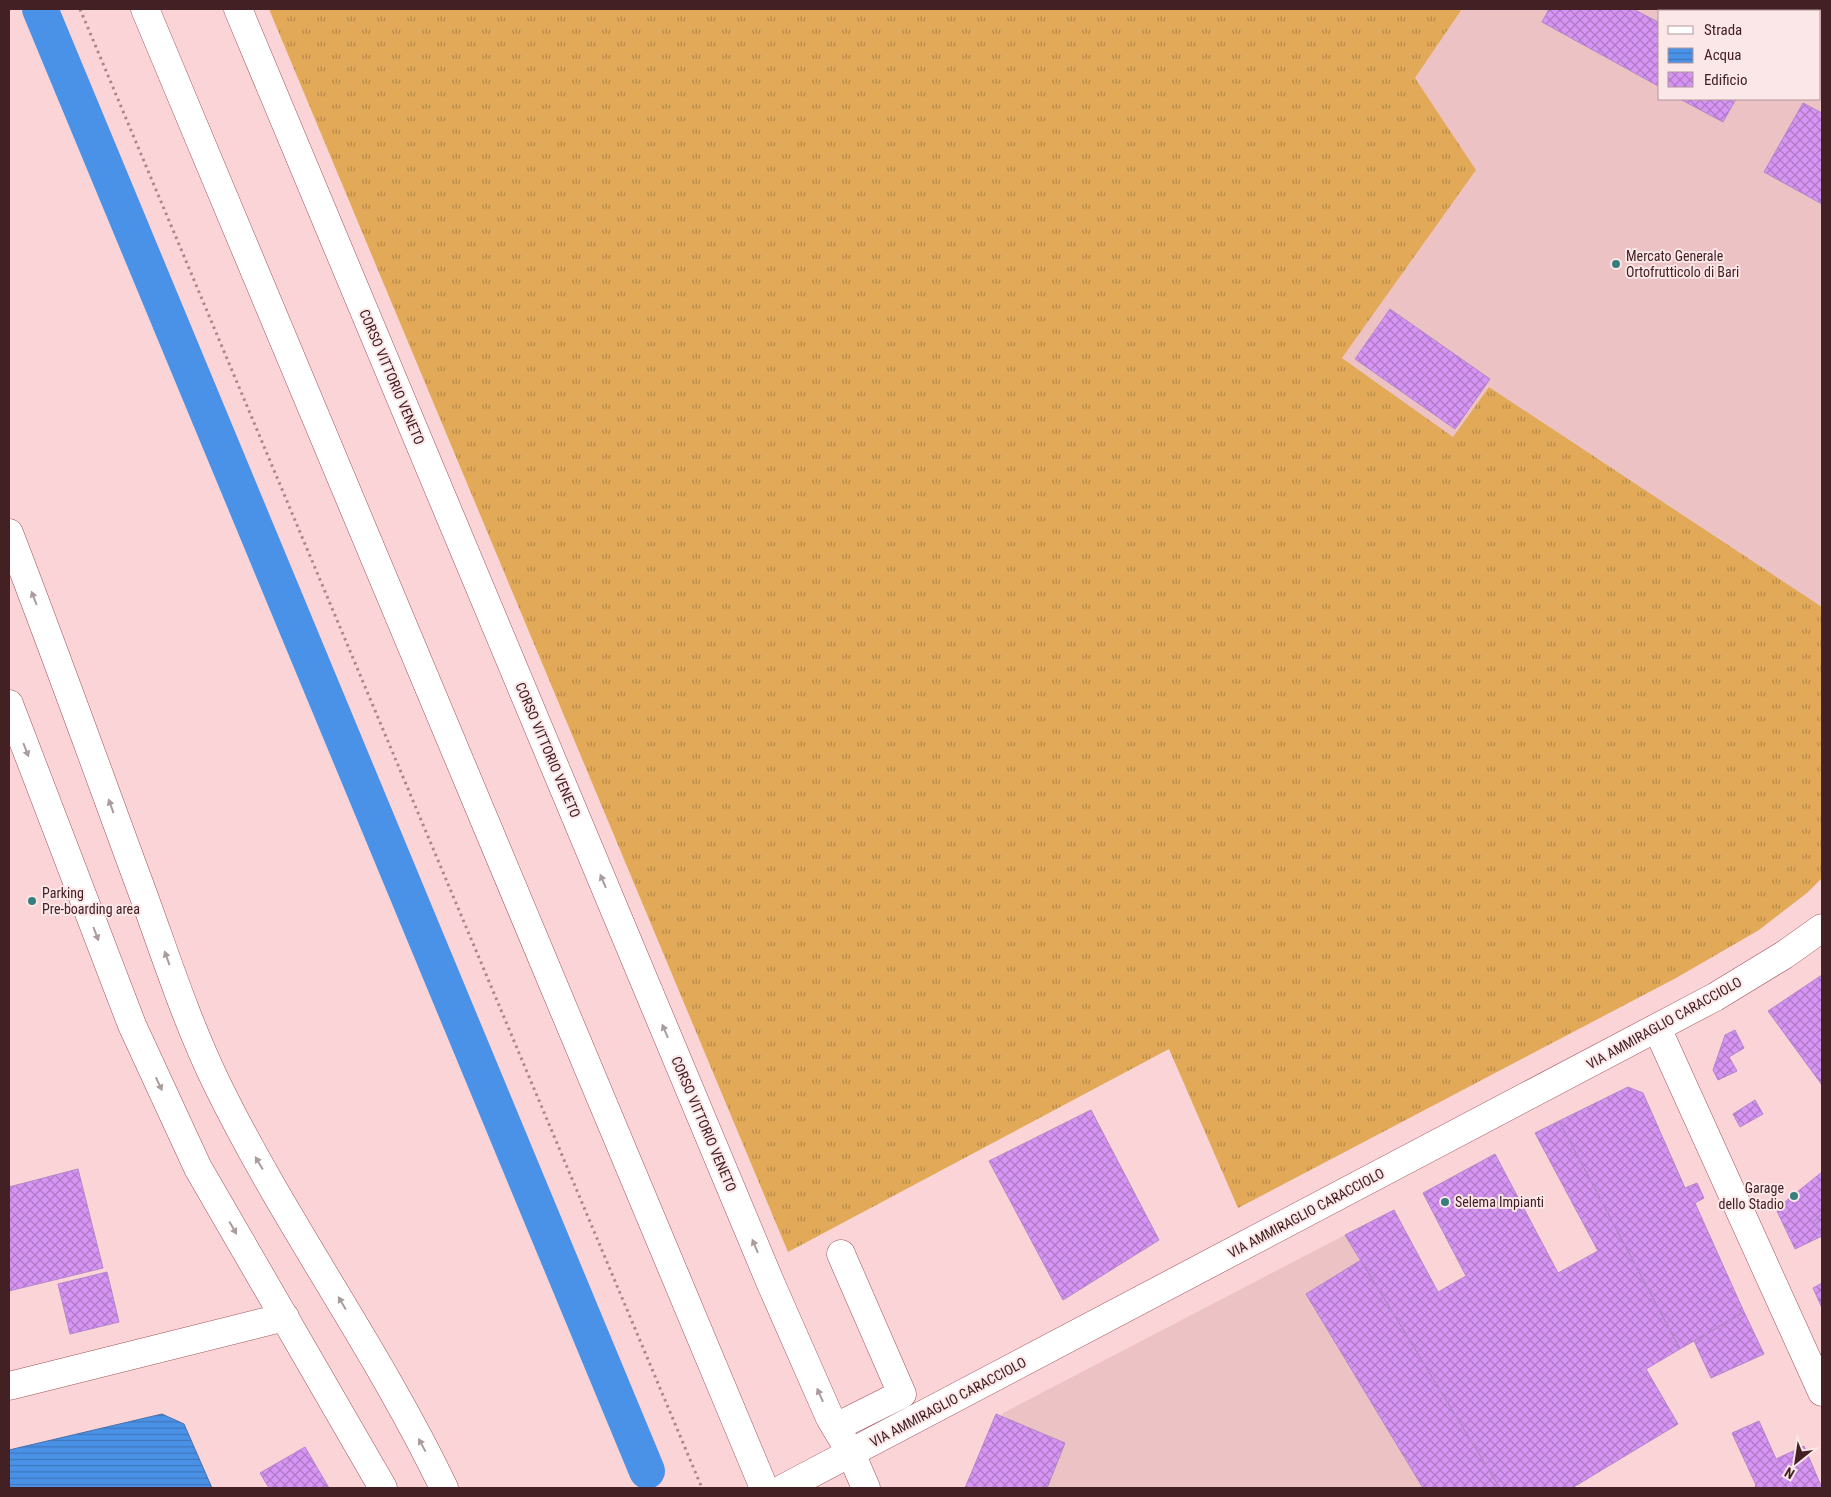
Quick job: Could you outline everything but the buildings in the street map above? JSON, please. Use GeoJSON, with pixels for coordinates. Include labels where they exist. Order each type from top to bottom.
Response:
{"type":"FeatureCollection","features":[{"type":"Feature","properties":{"kind":"street"},"geometry":{"type":"LineString","coordinates":[[145,9],[764,1488]]}},
{"type":"Feature","properties":{"kind":"street","name":"CORSO VITTORIO VENETO"},"geometry":{"type":"LineString","coordinates":[[238,9],[767,1274],[836,1428],[851,1453],[866,1488]]}},
{"type":"Feature","properties":{"kind":"street"},"geometry":{"type":"LineString","coordinates":[[9,533],[52,644],[184,1004],[216,1080],[249,1146],[390,1384],[444,1488]]}},
{"type":"Feature","properties":{"kind":"street"},"geometry":{"type":"LineString","coordinates":[[9,704],[132,1025],[198,1168],[383,1488]]}},
{"type":"Feature","properties":{"kind":"street","name":"VIA AMMIRAGLIO CARACCIOLO"},"geometry":{"type":"LineString","coordinates":[[784,1488],[1715,997],[1784,955],[1822,928]]}},
{"type":"Feature","properties":{"kind":"street"},"geometry":{"type":"LineString","coordinates":[[1657,1028],[1822,1392]]}},
{"type":"Feature","properties":{"kind":"street"},"geometry":{"type":"LineString","coordinates":[[836,1428],[902,1394],[841,1254]]}},
{"type":"Feature","properties":{"kind":"street"},"geometry":{"type":"LineString","coordinates":[[9,1386],[285,1317]]}},
{"type":"Feature","properties":{"kind":"path"},"geometry":{"type":"LineString","coordinates":[[80,9],[702,1488]]}},
{"type":"Feature","properties":{"kind":"shaded area","name":"Mercato Generale Ortofrutticolo di Bari"},"geometry":{"type":"Polygon","coordinates":[[[1462,9],[1822,9],[1822,607],[1489,387],[1453,437],[1342,358],[1476,170],[1415,78],[1462,9]]]}},
{"type":"Feature","properties":{"kind":"shaded area"},"geometry":{"type":"Polygon","coordinates":[[[1345,1235],[1500,1488],[969,1488],[1003,1413],[1345,1235]]]}},
{"type":"Feature","properties":{"kind":"green space"},"geometry":{"type":"Polygon","coordinates":[[[269,9],[1462,9],[1415,78],[1476,170],[1342,358],[1453,437],[1489,387],[1822,607],[1822,878],[1807,893],[1759,930],[1676,978],[1238,1208],[1169,1049],[788,1252],[269,9]]]}},
{"type":"Feature","properties":{"kind":"water"},"geometry":{"type":"Polygon","coordinates":[[[162,1414],[184,1424],[212,1488],[9,1488],[9,1450],[162,1414]]]}},
{"type":"Feature","properties":{"kind":"waterway"},"geometry":{"type":"LineString","coordinates":[[40,9],[647,1471]]}},
{"type":"Feature","properties":{"kind":"place","name":"Mercato Generale Ortofrutticolo di Bari"},"geometry":{"type":"Point","coordinates":[1616,264]}},
{"type":"Feature","properties":{"kind":"place","name":"Parking Pre-boarding area"},"geometry":{"type":"Point","coordinates":[32,901]}},
{"type":"Feature","properties":{"kind":"place","name":"Garage dello Stadio"},"geometry":{"type":"Point","coordinates":[1794,1196]}},
{"type":"Feature","properties":{"kind":"place","name":"Selema Impianti"},"geometry":{"type":"Point","coordinates":[1445,1202]}}]}
